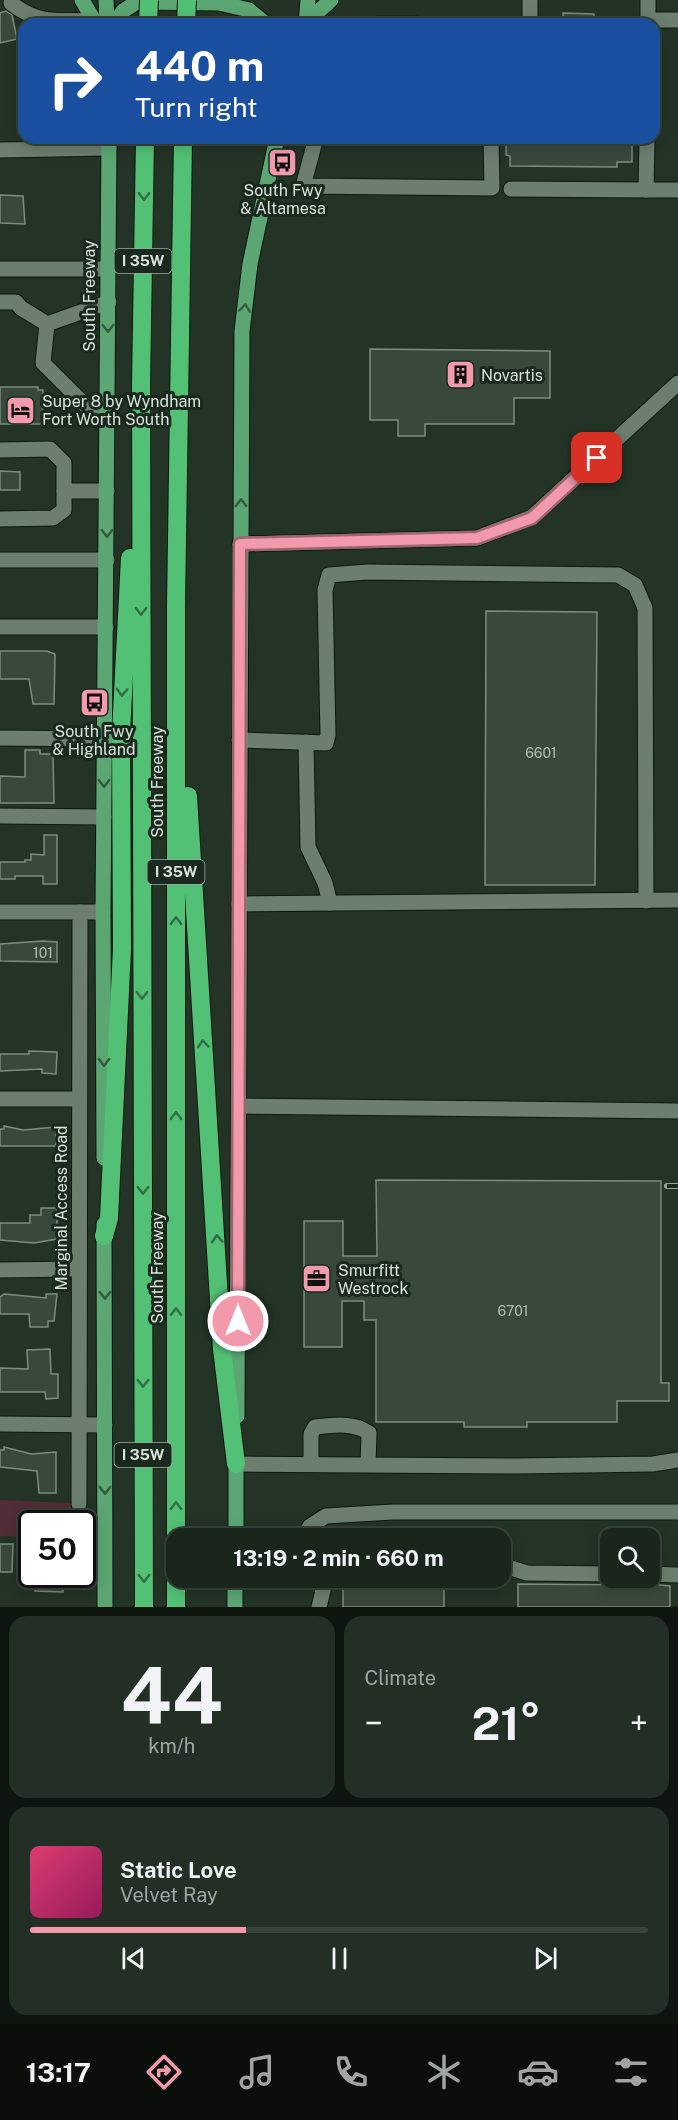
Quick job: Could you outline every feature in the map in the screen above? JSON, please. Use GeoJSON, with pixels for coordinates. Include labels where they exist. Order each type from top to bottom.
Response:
{"type":"FeatureCollection","features":[{"type":"Feature","properties":{"kind":"highway"},"geometry":{"type":"LineString","coordinates":[[148,18],[149,0]]}},
{"type":"Feature","properties":{"kind":"highway"},"geometry":{"type":"LineString","coordinates":[[186,18],[187,0]]}},
{"type":"Feature","properties":{"kind":"highway","name":"South Freeway"},"geometry":{"type":"LineString","coordinates":[[144,1607],[141,385],[145,144]]}},
{"type":"Feature","properties":{"kind":"highway","name":"South Freeway"},"geometry":{"type":"LineString","coordinates":[[176,1607],[176,606],[183,144]]}},
{"type":"Feature","properties":{"kind":"highway"},"geometry":{"type":"LineString","coordinates":[[104,1236],[109,1218],[122,948],[121,732],[130,563],[129,407],[141,385]]}},
{"type":"Feature","properties":{"kind":"highway"},"geometry":{"type":"LineString","coordinates":[[176,606],[222,1349],[236,1464]]}},
{"type":"Feature","properties":{"kind":"main road"},"geometry":{"type":"LineString","coordinates":[[82,0],[95,18]]}},
{"type":"Feature","properties":{"kind":"main road"},"geometry":{"type":"LineString","coordinates":[[101,18],[106,0]]}},
{"type":"Feature","properties":{"kind":"main road"},"geometry":{"type":"LineString","coordinates":[[306,18],[308,0]]}},
{"type":"Feature","properties":{"kind":"main road"},"geometry":{"type":"LineString","coordinates":[[311,18],[331,0]]}},
{"type":"Feature","properties":{"kind":"main road"},"geometry":{"type":"LineString","coordinates":[[119,18],[123,11],[137,2],[219,3],[249,10],[259,18]]}},
{"type":"Feature","properties":{"kind":"main road","name":"South Freeway"},"geometry":{"type":"LineString","coordinates":[[105,1607],[103,912],[109,144]]}},
{"type":"Feature","properties":{"kind":"main road"},"geometry":{"type":"LineString","coordinates":[[236,1528],[242,331],[250,264],[276,144]]}},
{"type":"Feature","properties":{"kind":"main road"},"geometry":{"type":"LineString","coordinates":[[235,1588],[235,1607]]}},
{"type":"Feature","properties":{"kind":"street"},"geometry":{"type":"LineString","coordinates":[[530,0],[530,18]]}},
{"type":"Feature","properties":{"kind":"street"},"geometry":{"type":"LineString","coordinates":[[648,0],[648,18]]}},
{"type":"Feature","properties":{"kind":"street"},"geometry":{"type":"LineString","coordinates":[[7,3],[32,18]]}},
{"type":"Feature","properties":{"kind":"street"},"geometry":{"type":"LineString","coordinates":[[660,21],[678,20]]}},
{"type":"Feature","properties":{"kind":"street"},"geometry":{"type":"LineString","coordinates":[[0,150],[93,144]]}},
{"type":"Feature","properties":{"kind":"street"},"geometry":{"type":"LineString","coordinates":[[314,144],[303,186],[492,188],[491,144]]}},
{"type":"Feature","properties":{"kind":"street"},"geometry":{"type":"LineString","coordinates":[[646,190],[647,144]]}},
{"type":"Feature","properties":{"kind":"street"},"geometry":{"type":"LineString","coordinates":[[511,189],[678,190]]}},
{"type":"Feature","properties":{"kind":"street"},"geometry":{"type":"LineString","coordinates":[[0,269],[109,269]]}},
{"type":"Feature","properties":{"kind":"street"},"geometry":{"type":"LineString","coordinates":[[0,302],[16,302],[21,308],[47,324]]}},
{"type":"Feature","properties":{"kind":"street"},"geometry":{"type":"LineString","coordinates":[[47,324],[109,302]]}},
{"type":"Feature","properties":{"kind":"street"},"geometry":{"type":"LineString","coordinates":[[47,324],[43,363],[88,408],[108,410]]}},
{"type":"Feature","properties":{"kind":"street"},"geometry":{"type":"LineString","coordinates":[[240,544],[477,538],[532,518],[678,383]]}},
{"type":"Feature","properties":{"kind":"street"},"geometry":{"type":"LineString","coordinates":[[0,450],[50,449],[64,463],[64,510],[53,518],[0,519]]}},
{"type":"Feature","properties":{"kind":"street"},"geometry":{"type":"LineString","coordinates":[[64,491],[107,491]]}},
{"type":"Feature","properties":{"kind":"street"},"geometry":{"type":"LineString","coordinates":[[0,560],[107,560]]}},
{"type":"Feature","properties":{"kind":"street"},"geometry":{"type":"LineString","coordinates":[[239,740],[326,743],[328,735],[325,590],[328,575],[367,572],[618,575],[635,585],[645,608],[646,901]]}},
{"type":"Feature","properties":{"kind":"street"},"geometry":{"type":"LineString","coordinates":[[0,627],[106,627]]}},
{"type":"Feature","properties":{"kind":"street"},"geometry":{"type":"LineString","coordinates":[[0,738],[105,739]]}},
{"type":"Feature","properties":{"kind":"street"},"geometry":{"type":"LineString","coordinates":[[306,742],[308,848],[325,883],[330,903]]}},
{"type":"Feature","properties":{"kind":"street"},"geometry":{"type":"LineString","coordinates":[[0,816],[104,817]]}},
{"type":"Feature","properties":{"kind":"street"},"geometry":{"type":"LineString","coordinates":[[239,903],[678,900]]}},
{"type":"Feature","properties":{"kind":"street"},"geometry":{"type":"LineString","coordinates":[[0,912],[103,912]]}},
{"type":"Feature","properties":{"kind":"street","name":"Marginal Access Road"},"geometry":{"type":"LineString","coordinates":[[79,1504],[80,912]]}},
{"type":"Feature","properties":{"kind":"street"},"geometry":{"type":"LineString","coordinates":[[0,1099],[79,1099]]}},
{"type":"Feature","properties":{"kind":"street"},"geometry":{"type":"LineString","coordinates":[[239,1106],[678,1111]]}},
{"type":"Feature","properties":{"kind":"street"},"geometry":{"type":"LineString","coordinates":[[0,1270],[79,1269]]}},
{"type":"Feature","properties":{"kind":"street"},"geometry":{"type":"LineString","coordinates":[[0,1424],[105,1425]]}},
{"type":"Feature","properties":{"kind":"street"},"geometry":{"type":"LineString","coordinates":[[311,1464],[311,1434],[315,1426],[360,1426],[369,1433],[368,1464]]}},
{"type":"Feature","properties":{"kind":"street"},"geometry":{"type":"LineString","coordinates":[[236,1464],[516,1466],[653,1464],[678,1460]]}},
{"type":"Feature","properties":{"kind":"street"},"geometry":{"type":"LineString","coordinates":[[309,1528],[326,1516],[403,1512],[678,1512]]}},
{"type":"Feature","properties":{"kind":"street"},"geometry":{"type":"LineString","coordinates":[[511,1568],[527,1573],[600,1574]]}},
{"type":"Feature","properties":{"kind":"street"},"geometry":{"type":"LineString","coordinates":[[660,1574],[678,1575]]}},
{"type":"Feature","properties":{"kind":"street"},"geometry":{"type":"LineString","coordinates":[[319,1607],[324,1588]]}},
{"type":"Feature","properties":{"kind":"shaded area"},"geometry":{"type":"Polygon","coordinates":[[[0,1500],[72,1503],[72,1510],[18,1510],[18,1537],[0,1536],[0,1500]]]}},
{"type":"Feature","properties":{"kind":"building"},"geometry":{"type":"Polygon","coordinates":[[[6,11],[12,15],[17,39],[0,43],[0,13],[6,11]]]}},
{"type":"Feature","properties":{"kind":"building"},"geometry":{"type":"Polygon","coordinates":[[[563,13],[594,14],[594,18],[563,18],[563,13]]]}},
{"type":"Feature","properties":{"kind":"building"},"geometry":{"type":"Polygon","coordinates":[[[506,144],[632,144],[632,162],[617,162],[617,167],[510,166],[510,156],[506,155],[506,144]]]}},
{"type":"Feature","properties":{"kind":"building"},"geometry":{"type":"Polygon","coordinates":[[[0,195],[23,196],[25,224],[0,223],[0,195]]]}},
{"type":"Feature","properties":{"kind":"building","name":"Novartis"},"geometry":{"type":"Polygon","coordinates":[[[370,349],[550,351],[550,398],[514,398],[514,424],[425,424],[425,436],[398,436],[398,420],[370,420],[370,349]]]}},
{"type":"Feature","properties":{"kind":"building","name":"Super 8 by Wyndham Fort Worth South"},"geometry":{"type":"Polygon","coordinates":[[[0,387],[38,387],[38,390],[43,390],[42,424],[0,424],[0,387]]]}},
{"type":"Feature","properties":{"kind":"building"},"geometry":{"type":"Polygon","coordinates":[[[0,471],[20,472],[20,490],[0,490],[0,471]]]}},
{"type":"Feature","properties":{"kind":"building"},"geometry":{"type":"Polygon","coordinates":[[[486,611],[597,612],[595,885],[485,885],[486,611]]]}},
{"type":"Feature","properties":{"kind":"building"},"geometry":{"type":"Polygon","coordinates":[[[0,651],[47,651],[55,654],[54,704],[33,704],[29,679],[0,679],[0,651]]]}},
{"type":"Feature","properties":{"kind":"building"},"geometry":{"type":"Polygon","coordinates":[[[25,750],[40,750],[40,754],[53,754],[54,803],[0,803],[0,776],[25,777],[25,750]]]}},
{"type":"Feature","properties":{"kind":"building"},"geometry":{"type":"Polygon","coordinates":[[[44,835],[57,835],[57,884],[43,884],[43,876],[15,876],[15,879],[0,879],[0,862],[25,862],[25,860],[31,860],[31,854],[44,855],[44,835]]]}},
{"type":"Feature","properties":{"kind":"building"},"geometry":{"type":"Polygon","coordinates":[[[57,942],[57,962],[0,961],[0,944],[57,942]]]}},
{"type":"Feature","properties":{"kind":"building"},"geometry":{"type":"Polygon","coordinates":[[[29,1051],[57,1052],[56,1074],[42,1073],[42,1069],[0,1071],[0,1054],[29,1054],[29,1051]]]}},
{"type":"Feature","properties":{"kind":"building"},"geometry":{"type":"Polygon","coordinates":[[[4,1126],[23,1130],[56,1127],[56,1146],[0,1146],[0,1129],[4,1129],[4,1126]]]}},
{"type":"Feature","properties":{"kind":"building"},"geometry":{"type":"Polygon","coordinates":[[[376,1180],[661,1181],[661,1383],[669,1383],[669,1401],[617,1401],[617,1422],[527,1422],[527,1427],[464,1427],[464,1422],[376,1422],[376,1320],[364,1320],[364,1301],[342,1301],[342,1347],[304,1347],[304,1221],[343,1221],[343,1256],[377,1256],[376,1180]]]}},
{"type":"Feature","properties":{"kind":"building"},"geometry":{"type":"Polygon","coordinates":[[[41,1208],[57,1208],[57,1239],[34,1243],[0,1240],[0,1223],[30,1223],[30,1215],[41,1215],[41,1208]]]}},
{"type":"Feature","properties":{"kind":"building"},"geometry":{"type":"Polygon","coordinates":[[[4,1294],[46,1298],[46,1294],[57,1294],[54,1321],[48,1321],[48,1327],[30,1327],[29,1314],[0,1314],[0,1297],[4,1294]]]}},
{"type":"Feature","properties":{"kind":"building"},"geometry":{"type":"Polygon","coordinates":[[[50,1349],[51,1374],[58,1374],[58,1398],[46,1399],[45,1392],[0,1392],[0,1368],[28,1369],[27,1350],[50,1349]]]}},
{"type":"Feature","properties":{"kind":"building"},"geometry":{"type":"Polygon","coordinates":[[[4,1447],[31,1454],[56,1452],[56,1493],[39,1493],[37,1471],[0,1467],[0,1450],[4,1450],[4,1447]]]}},
{"type":"Feature","properties":{"kind":"building"},"geometry":{"type":"Polygon","coordinates":[[[0,1544],[13,1544],[12,1572],[0,1572],[0,1544]]]}},
{"type":"Feature","properties":{"kind":"building"},"geometry":{"type":"Polygon","coordinates":[[[518,1584],[600,1585],[600,1588],[670,1586],[670,1607],[518,1607],[518,1584]]]}},
{"type":"Feature","properties":{"kind":"building"},"geometry":{"type":"Polygon","coordinates":[[[35,1588],[63,1588],[63,1592],[35,1591],[35,1588]]]}},
{"type":"Feature","properties":{"kind":"building"},"geometry":{"type":"Polygon","coordinates":[[[343,1588],[444,1588],[444,1607],[343,1607],[343,1588]]]}},
{"type":"Feature","properties":{"kind":"railway"},"geometry":{"type":"LineString","coordinates":[[667,1186],[678,1186]]}},
{"type":"Feature","properties":{"kind":"place","name":"South Fwy & Altamesa"},"geometry":{"type":"Point","coordinates":[283,162]}},
{"type":"Feature","properties":{"kind":"place","name":"Novartis"},"geometry":{"type":"Point","coordinates":[460,375]}},
{"type":"Feature","properties":{"kind":"place","name":"Super 8 by Wyndham Fort Worth South"},"geometry":{"type":"Point","coordinates":[21,410]}},
{"type":"Feature","properties":{"kind":"place","name":"South Fwy & Highland"},"geometry":{"type":"Point","coordinates":[94,703]}},
{"type":"Feature","properties":{"kind":"place","name":"Smurfitt Westrock"},"geometry":{"type":"Point","coordinates":[317,1279]}},
{"type":"Feature","properties":{"kind":"route"},"geometry":{"type":"LineString","coordinates":[[238,1321],[240,544],[477,538],[532,518],[597,458]]}}]}
